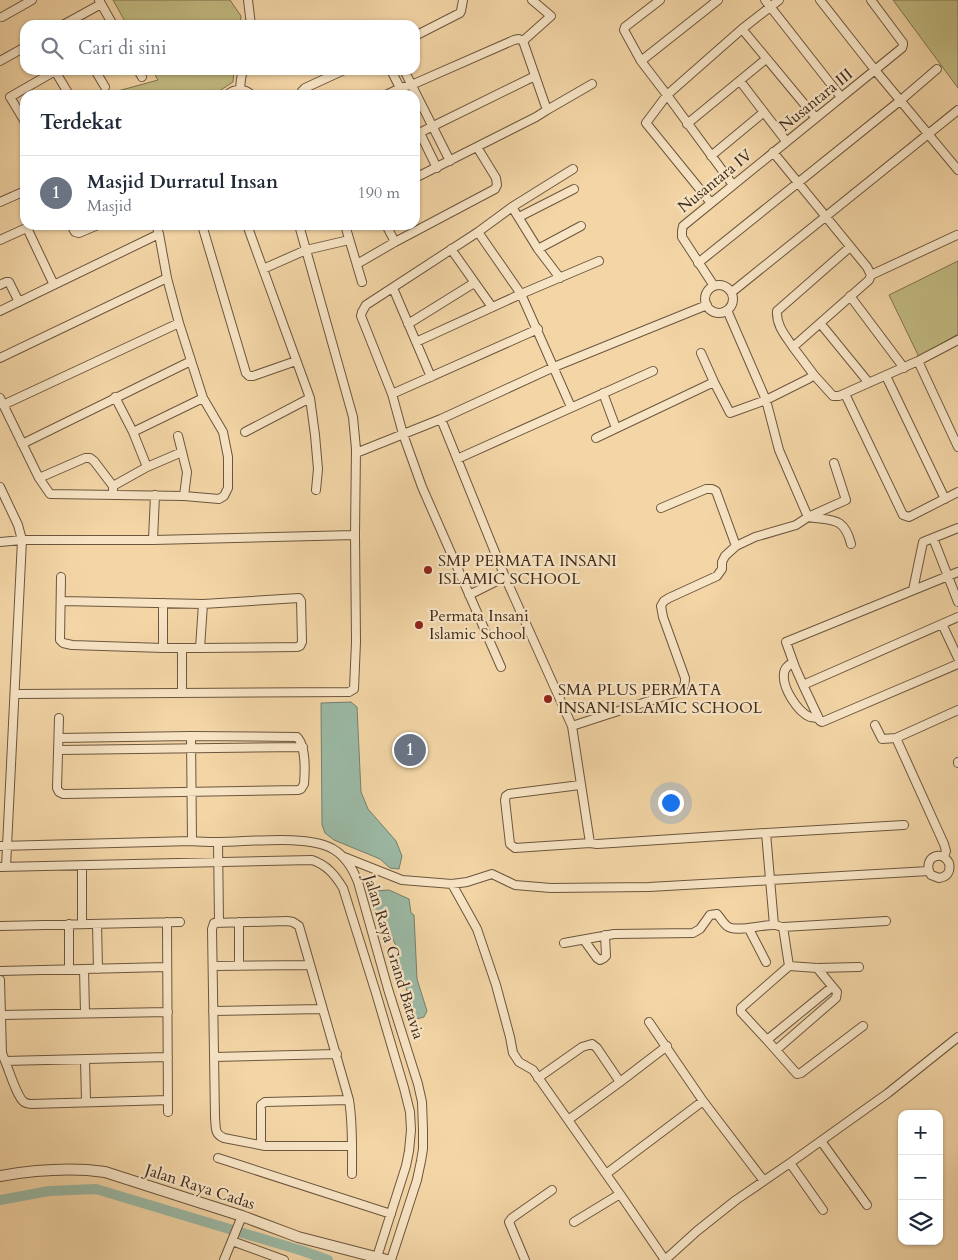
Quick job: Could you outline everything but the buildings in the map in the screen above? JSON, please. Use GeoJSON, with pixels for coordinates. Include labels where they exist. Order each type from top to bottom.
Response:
{"type":"FeatureCollection","features":[{"type":"Feature","properties":{"kind":"street"},"geometry":{"type":"LineString","coordinates":[[2,17],[32,0]]}},
{"type":"Feature","properties":{"kind":"street"},"geometry":{"type":"LineString","coordinates":[[248,0],[250,20]]}},
{"type":"Feature","properties":{"kind":"street"},"geometry":{"type":"LineString","coordinates":[[420,33],[462,12],[463,0]]}},
{"type":"Feature","properties":{"kind":"street"},"geometry":{"type":"LineString","coordinates":[[523,41],[551,16],[532,0]]}},
{"type":"Feature","properties":{"kind":"street"},"geometry":{"type":"LineString","coordinates":[[660,0],[625,27],[624,30],[641,61],[733,185]]}},
{"type":"Feature","properties":{"kind":"street"},"geometry":{"type":"LineString","coordinates":[[641,61],[718,0]]}},
{"type":"Feature","properties":{"kind":"street"},"geometry":{"type":"LineString","coordinates":[[711,203],[646,123],[667,95],[742,29],[767,3],[779,0]]}},
{"type":"Feature","properties":{"kind":"street"},"geometry":{"type":"LineString","coordinates":[[820,0],[875,70],[958,168]]}},
{"type":"Feature","properties":{"kind":"street","name":"Nusantara III"},"geometry":{"type":"LineString","coordinates":[[773,152],[875,70],[903,45],[871,0]]}},
{"type":"Feature","properties":{"kind":"street"},"geometry":{"type":"LineString","coordinates":[[71,20],[100,2],[110,20]]}},
{"type":"Feature","properties":{"kind":"street"},"geometry":{"type":"LineString","coordinates":[[767,3],[841,97]]}},
{"type":"Feature","properties":{"kind":"street"},"geometry":{"type":"LineString","coordinates":[[742,29],[815,117]]}},
{"type":"Feature","properties":{"kind":"street"},"geometry":{"type":"LineString","coordinates":[[396,90],[514,40],[519,39],[523,41]]}},
{"type":"Feature","properties":{"kind":"street"},"geometry":{"type":"LineString","coordinates":[[523,41],[547,110]]}},
{"type":"Feature","properties":{"kind":"street"},"geometry":{"type":"LineString","coordinates":[[0,61],[20,50]]}},
{"type":"Feature","properties":{"kind":"street"},"geometry":{"type":"LineString","coordinates":[[687,124],[766,59]]}},
{"type":"Feature","properties":{"kind":"street"},"geometry":{"type":"LineString","coordinates":[[698,263],[937,69]]}},
{"type":"Feature","properties":{"kind":"street"},"geometry":{"type":"LineString","coordinates":[[22,90],[49,75]]}},
{"type":"Feature","properties":{"kind":"street"},"geometry":{"type":"LineString","coordinates":[[58,75],[66,90]]}},
{"type":"Feature","properties":{"kind":"street"},"geometry":{"type":"LineString","coordinates":[[98,75],[105,87]]}},
{"type":"Feature","properties":{"kind":"street"},"geometry":{"type":"LineString","coordinates":[[240,89],[242,75]]}},
{"type":"Feature","properties":{"kind":"street"},"geometry":{"type":"LineString","coordinates":[[303,90],[333,75]]}},
{"type":"Feature","properties":{"kind":"street"},"geometry":{"type":"LineString","coordinates":[[394,75],[400,88]]}},
{"type":"Feature","properties":{"kind":"street"},"geometry":{"type":"LineString","coordinates":[[406,75],[414,90]]}},
{"type":"Feature","properties":{"kind":"street"},"geometry":{"type":"LineString","coordinates":[[420,133],[536,76]]}},
{"type":"Feature","properties":{"kind":"street"},"geometry":{"type":"LineString","coordinates":[[740,81],[786,141]]}},
{"type":"Feature","properties":{"kind":"street"},"geometry":{"type":"LineString","coordinates":[[420,176],[536,117],[592,84]]}},
{"type":"Feature","properties":{"kind":"street"},"geometry":{"type":"LineString","coordinates":[[237,90],[244,90]]}},
{"type":"Feature","properties":{"kind":"street"},"geometry":{"type":"LineString","coordinates":[[20,91],[10,97],[20,114]]}},
{"type":"Feature","properties":{"kind":"street"},"geometry":{"type":"LineString","coordinates":[[420,102],[450,161]]}},
{"type":"Feature","properties":{"kind":"street"},"geometry":{"type":"LineString","coordinates":[[732,292],[958,110]]}},
{"type":"Feature","properties":{"kind":"street"},"geometry":{"type":"LineString","coordinates":[[711,156],[764,112]]}},
{"type":"Feature","properties":{"kind":"street"},"geometry":{"type":"LineString","coordinates":[[420,139],[436,168]]}},
{"type":"Feature","properties":{"kind":"street"},"geometry":{"type":"LineString","coordinates":[[420,229],[495,189],[497,185],[496,178],[477,146]]}},
{"type":"Feature","properties":{"kind":"street"},"geometry":{"type":"LineString","coordinates":[[773,152],[867,267],[871,275]]}},
{"type":"Feature","properties":{"kind":"street","name":"Nusantara IV"},"geometry":{"type":"LineString","coordinates":[[714,286],[682,237],[683,226],[773,152]]}},
{"type":"Feature","properties":{"kind":"street"},"geometry":{"type":"LineString","coordinates":[[501,667],[422,487],[403,434],[392,394],[360,316],[366,305],[478,232],[512,207],[573,169]]}},
{"type":"Feature","properties":{"kind":"street"},"geometry":{"type":"LineString","coordinates":[[519,217],[574,189]]}},
{"type":"Feature","properties":{"kind":"street"},"geometry":{"type":"LineString","coordinates":[[0,202],[20,193]]}},
{"type":"Feature","properties":{"kind":"street"},"geometry":{"type":"LineString","coordinates":[[512,207],[538,249],[560,278]]}},
{"type":"Feature","properties":{"kind":"street"},"geometry":{"type":"LineString","coordinates":[[538,249],[582,226]]}},
{"type":"Feature","properties":{"kind":"street"},"geometry":{"type":"LineString","coordinates":[[0,240],[21,230]]}},
{"type":"Feature","properties":{"kind":"street"},"geometry":{"type":"LineString","coordinates":[[32,230],[54,285]]}},
{"type":"Feature","properties":{"kind":"street"},"geometry":{"type":"LineString","coordinates":[[74,230],[79,233],[86,230]]}},
{"type":"Feature","properties":{"kind":"street"},"geometry":{"type":"LineString","coordinates":[[158,230],[179,323],[203,398],[223,432],[228,457],[228,488],[224,496],[219,499],[184,496],[51,495],[48,493],[2,402],[179,323]]}},
{"type":"Feature","properties":{"kind":"street"},"geometry":{"type":"LineString","coordinates":[[203,230],[246,373],[249,376],[253,376],[296,361]]}},
{"type":"Feature","properties":{"kind":"street"},"geometry":{"type":"LineString","coordinates":[[250,230],[310,398],[318,469],[316,490]]}},
{"type":"Feature","properties":{"kind":"street"},"geometry":{"type":"LineString","coordinates":[[15,694],[349,692],[354,689],[356,642],[356,453],[353,417],[300,230]]}},
{"type":"Feature","properties":{"kind":"street"},"geometry":{"type":"LineString","coordinates":[[346,230],[362,282]]}},
{"type":"Feature","properties":{"kind":"street"},"geometry":{"type":"LineString","coordinates":[[389,230],[395,242]]}},
{"type":"Feature","properties":{"kind":"street"},"geometry":{"type":"LineString","coordinates":[[356,264],[418,230]]}},
{"type":"Feature","properties":{"kind":"street"},"geometry":{"type":"LineString","coordinates":[[478,232],[521,294],[571,407]]}},
{"type":"Feature","properties":{"kind":"street"},"geometry":{"type":"LineString","coordinates":[[0,311],[159,234]]}},
{"type":"Feature","properties":{"kind":"street"},"geometry":{"type":"LineString","coordinates":[[793,347],[869,280],[871,275],[958,235]]}},
{"type":"Feature","properties":{"kind":"street"},"geometry":{"type":"LineString","coordinates":[[263,269],[306,250],[349,240]]}},
{"type":"Feature","properties":{"kind":"street"},"geometry":{"type":"LineString","coordinates":[[850,247],[777,311],[779,327],[814,375],[833,396],[845,394],[904,368],[958,340]]}},
{"type":"Feature","properties":{"kind":"street"},"geometry":{"type":"LineString","coordinates":[[451,249],[492,307]]}},
{"type":"Feature","properties":{"kind":"street"},"geometry":{"type":"LineString","coordinates":[[416,342],[599,261]]}},
{"type":"Feature","properties":{"kind":"street"},"geometry":{"type":"LineString","coordinates":[[0,358],[168,278]]}},
{"type":"Feature","properties":{"kind":"street"},"geometry":{"type":"LineString","coordinates":[[0,285],[9,282],[19,302]]}},
{"type":"Feature","properties":{"kind":"street"},"geometry":{"type":"LineString","coordinates":[[408,324],[474,283]]}},
{"type":"Feature","properties":{"kind":"street"},"geometry":{"type":"LineString","coordinates":[[714,286],[724,286],[732,292],[732,305],[727,310],[720,312],[712,310],[707,305],[706,294],[714,286]]}},
{"type":"Feature","properties":{"kind":"street"},"geometry":{"type":"LineString","coordinates":[[393,288],[431,377]]}},
{"type":"Feature","properties":{"kind":"street"},"geometry":{"type":"LineString","coordinates":[[850,296],[904,368]]}},
{"type":"Feature","properties":{"kind":"street"},"geometry":{"type":"LineString","coordinates":[[356,453],[441,419],[554,368],[707,305]]}},
{"type":"Feature","properties":{"kind":"street"},"geometry":{"type":"LineString","coordinates":[[727,310],[766,400],[779,450],[808,517]]}},
{"type":"Feature","properties":{"kind":"street"},"geometry":{"type":"LineString","coordinates":[[820,323],[869,383]]}},
{"type":"Feature","properties":{"kind":"street"},"geometry":{"type":"LineString","coordinates":[[392,394],[538,329]]}},
{"type":"Feature","properties":{"kind":"street"},"geometry":{"type":"LineString","coordinates":[[701,353],[730,413],[766,400],[814,375]]}},
{"type":"Feature","properties":{"kind":"street"},"geometry":{"type":"LineString","coordinates":[[22,444],[191,360]]}},
{"type":"Feature","properties":{"kind":"street"},"geometry":{"type":"LineString","coordinates":[[918,361],[958,447]]}},
{"type":"Feature","properties":{"kind":"street"},"geometry":{"type":"LineString","coordinates":[[457,459],[653,370]]}},
{"type":"Feature","properties":{"kind":"street"},"geometry":{"type":"LineString","coordinates":[[886,376],[945,499]]}},
{"type":"Feature","properties":{"kind":"street"},"geometry":{"type":"LineString","coordinates":[[596,438],[714,382]]}},
{"type":"Feature","properties":{"kind":"street"},"geometry":{"type":"LineString","coordinates":[[603,393],[616,428]]}},
{"type":"Feature","properties":{"kind":"street"},"geometry":{"type":"LineString","coordinates":[[845,394],[903,515],[909,517],[958,492]]}},
{"type":"Feature","properties":{"kind":"street"},"geometry":{"type":"LineString","coordinates":[[115,398],[133,432],[148,467]]}},
{"type":"Feature","properties":{"kind":"street"},"geometry":{"type":"LineString","coordinates":[[133,432],[203,398]]}},
{"type":"Feature","properties":{"kind":"street"},"geometry":{"type":"LineString","coordinates":[[245,432],[310,398]]}},
{"type":"Feature","properties":{"kind":"street"},"geometry":{"type":"LineString","coordinates":[[441,419],[505,577],[572,726],[590,843]]}},
{"type":"Feature","properties":{"kind":"street"},"geometry":{"type":"LineString","coordinates":[[178,436],[187,472],[184,496]]}},
{"type":"Feature","properties":{"kind":"street"},"geometry":{"type":"LineString","coordinates":[[113,486],[148,467],[182,452]]}},
{"type":"Feature","properties":{"kind":"street"},"geometry":{"type":"LineString","coordinates":[[39,478],[85,458],[90,458],[113,486],[113,495]]}},
{"type":"Feature","properties":{"kind":"street"},"geometry":{"type":"LineString","coordinates":[[572,726],[683,689],[685,678],[663,617],[662,606],[664,601],[717,576],[722,569],[722,562],[725,556],[736,546],[756,537],[796,525],[808,517],[846,500],[834,463]]}},
{"type":"Feature","properties":{"kind":"street"},"geometry":{"type":"LineString","coordinates":[[0,487],[18,525],[22,540],[15,694],[3,867]]}},
{"type":"Feature","properties":{"kind":"street"},"geometry":{"type":"LineString","coordinates":[[661,508],[712,488],[716,491],[736,546]]}},
{"type":"Feature","properties":{"kind":"street"},"geometry":{"type":"LineString","coordinates":[[153,540],[155,496]]}},
{"type":"Feature","properties":{"kind":"street"},"geometry":{"type":"LineString","coordinates":[[808,517],[838,522],[844,526],[851,544]]}},
{"type":"Feature","properties":{"kind":"street"},"geometry":{"type":"LineString","coordinates":[[913,590],[923,542],[958,528]]}},
{"type":"Feature","properties":{"kind":"street"},"geometry":{"type":"LineString","coordinates":[[0,542],[22,540],[153,540],[355,535]]}},
{"type":"Feature","properties":{"kind":"street"},"geometry":{"type":"LineString","coordinates":[[933,538],[958,602]]}},
{"type":"Feature","properties":{"kind":"street"},"geometry":{"type":"LineString","coordinates":[[958,572],[786,642],[803,685],[821,722],[958,664]]}},
{"type":"Feature","properties":{"kind":"street"},"geometry":{"type":"LineString","coordinates":[[61,576],[60,640],[62,643],[72,645],[200,648],[297,647],[302,642],[301,601],[299,598],[202,604],[62,601]]}},
{"type":"Feature","properties":{"kind":"street"},"geometry":{"type":"LineString","coordinates":[[469,595],[505,577]]}},
{"type":"Feature","properties":{"kind":"street"},"geometry":{"type":"LineString","coordinates":[[162,648],[163,603]]}},
{"type":"Feature","properties":{"kind":"street"},"geometry":{"type":"LineString","coordinates":[[200,648],[202,604]]}},
{"type":"Feature","properties":{"kind":"street"},"geometry":{"type":"LineString","coordinates":[[803,685],[958,617]]}},
{"type":"Feature","properties":{"kind":"street"},"geometry":{"type":"LineString","coordinates":[[942,624],[958,658]]}},
{"type":"Feature","properties":{"kind":"street"},"geometry":{"type":"LineString","coordinates":[[182,648],[182,693]]}},
{"type":"Feature","properties":{"kind":"street"},"geometry":{"type":"LineString","coordinates":[[793,662],[787,666],[784,673],[784,681],[788,692],[804,713],[818,718]]}},
{"type":"Feature","properties":{"kind":"street"},"geometry":{"type":"LineString","coordinates":[[875,725],[882,739],[896,738],[958,710]]}},
{"type":"Feature","properties":{"kind":"street"},"geometry":{"type":"LineString","coordinates":[[59,718],[57,788],[63,794],[298,790],[304,784],[303,746],[298,737],[59,738]]}},
{"type":"Feature","properties":{"kind":"street"},"geometry":{"type":"LineString","coordinates":[[191,736],[192,842]]}},
{"type":"Feature","properties":{"kind":"street"},"geometry":{"type":"LineString","coordinates":[[896,738],[944,844],[946,851],[944,857]]}},
{"type":"Feature","properties":{"kind":"street"},"geometry":{"type":"LineString","coordinates":[[58,750],[303,746]]}},
{"type":"Feature","properties":{"kind":"street"},"geometry":{"type":"LineString","coordinates":[[580,785],[509,794],[506,796],[510,844],[515,848],[904,825]]}},
{"type":"Feature","properties":{"kind":"street"},"geometry":{"type":"LineString","coordinates":[[766,833],[770,881],[778,926],[789,966]]}},
{"type":"Feature","properties":{"kind":"street","name":"Jalan Raya Grand Batavia"},"geometry":{"type":"LineString","coordinates":[[4,846],[272,840],[304,841],[322,845],[333,849],[342,856],[354,871],[358,882],[422,1102],[423,1149],[421,1161],[417,1180],[391,1260]]}},
{"type":"Feature","properties":{"kind":"street"},"geometry":{"type":"LineString","coordinates":[[218,842],[219,922]]}},
{"type":"Feature","properties":{"kind":"street"},"geometry":{"type":"LineString","coordinates":[[342,856],[402,880],[452,884],[492,874],[515,885],[551,888],[649,887],[929,872]]}},
{"type":"Feature","properties":{"kind":"street"},"geometry":{"type":"LineString","coordinates":[[940,856],[944,857],[950,864],[949,872],[939,878],[931,875],[929,872],[928,867],[931,859],[940,856]]}},
{"type":"Feature","properties":{"kind":"street","name":"Jalan Raya Grand Batavia"},"geometry":{"type":"LineString","coordinates":[[3,867],[312,860],[320,862],[327,867],[343,888],[402,1079],[410,1112],[409,1150],[391,1214],[382,1259]]}},
{"type":"Feature","properties":{"kind":"street"},"geometry":{"type":"LineString","coordinates":[[82,866],[82,924]]}},
{"type":"Feature","properties":{"kind":"street"},"geometry":{"type":"LineString","coordinates":[[452,884],[476,929],[496,984],[513,1053],[519,1062],[533,1070],[665,1260],[728,1206],[888,1093],[958,1037]]}},
{"type":"Feature","properties":{"kind":"street"},"geometry":{"type":"LineString","coordinates":[[348,903],[362,899]]}},
{"type":"Feature","properties":{"kind":"street"},"geometry":{"type":"LineString","coordinates":[[564,943],[605,935],[693,933],[700,929],[710,915],[716,914],[729,928],[886,921]]}},
{"type":"Feature","properties":{"kind":"street"},"geometry":{"type":"LineString","coordinates":[[167,922],[168,1112]]}},
{"type":"Feature","properties":{"kind":"street"},"geometry":{"type":"LineString","coordinates":[[0,926],[180,922]]}},
{"type":"Feature","properties":{"kind":"street"},"geometry":{"type":"LineString","coordinates":[[239,922],[239,966]]}},
{"type":"Feature","properties":{"kind":"street"},"geometry":{"type":"LineString","coordinates":[[352,1146],[261,1145],[224,1138],[217,1134],[212,966],[212,926],[214,923],[293,922],[299,926],[349,1100],[351,1111],[352,1146],[352,1174]]}},
{"type":"Feature","properties":{"kind":"street"},"geometry":{"type":"LineString","coordinates":[[68,924],[69,969]]}},
{"type":"Feature","properties":{"kind":"street"},"geometry":{"type":"LineString","coordinates":[[97,924],[98,969]]}},
{"type":"Feature","properties":{"kind":"street"},"geometry":{"type":"LineString","coordinates":[[749,928],[766,962]]}},
{"type":"Feature","properties":{"kind":"street"},"geometry":{"type":"LineString","coordinates":[[584,940],[600,960],[606,956],[605,935]]}},
{"type":"Feature","properties":{"kind":"street"},"geometry":{"type":"LineString","coordinates":[[212,966],[310,965]]}},
{"type":"Feature","properties":{"kind":"street"},"geometry":{"type":"LineString","coordinates":[[859,967],[817,968],[789,966],[741,1008],[741,1012],[795,1074],[798,1074],[863,1026]]}},
{"type":"Feature","properties":{"kind":"street"},"geometry":{"type":"LineString","coordinates":[[0,971],[167,967]]}},
{"type":"Feature","properties":{"kind":"street"},"geometry":{"type":"LineString","coordinates":[[776,1050],[836,998],[837,992],[817,968]]}},
{"type":"Feature","properties":{"kind":"street"},"geometry":{"type":"LineString","coordinates":[[84,969],[85,1013]]}},
{"type":"Feature","properties":{"kind":"street"},"geometry":{"type":"LineString","coordinates":[[0,980],[2,1053],[18,1093],[25,1103],[168,1100]]}},
{"type":"Feature","properties":{"kind":"street"},"geometry":{"type":"LineString","coordinates":[[767,1040],[832,987]]}},
{"type":"Feature","properties":{"kind":"street"},"geometry":{"type":"LineString","coordinates":[[213,1011],[322,1009]]}},
{"type":"Feature","properties":{"kind":"street"},"geometry":{"type":"LineString","coordinates":[[1,1015],[168,1012]]}},
{"type":"Feature","properties":{"kind":"street"},"geometry":{"type":"LineString","coordinates":[[649,1022],[703,1101],[764,1181]]}},
{"type":"Feature","properties":{"kind":"street"},"geometry":{"type":"LineString","coordinates":[[538,1078],[582,1047],[592,1044],[598,1048],[620,1082]]}},
{"type":"Feature","properties":{"kind":"street"},"geometry":{"type":"LineString","coordinates":[[568,1120],[667,1046]]}},
{"type":"Feature","properties":{"kind":"street"},"geometry":{"type":"LineString","coordinates":[[214,1057],[336,1054]]}},
{"type":"Feature","properties":{"kind":"street"},"geometry":{"type":"LineString","coordinates":[[5,1061],[168,1057]]}},
{"type":"Feature","properties":{"kind":"street"},"geometry":{"type":"LineString","coordinates":[[85,1059],[86,1102]]}},
{"type":"Feature","properties":{"kind":"street"},"geometry":{"type":"LineString","coordinates":[[261,1145],[261,1106],[265,1102],[349,1100]]}},
{"type":"Feature","properties":{"kind":"street"},"geometry":{"type":"LineString","coordinates":[[606,1174],[703,1101]]}},
{"type":"Feature","properties":{"kind":"street"},"geometry":{"type":"LineString","coordinates":[[821,1141],[867,1205]]}},
{"type":"Feature","properties":{"kind":"street"},"geometry":{"type":"LineString","coordinates":[[218,1158],[391,1214]]}},
{"type":"Feature","properties":{"kind":"street"},"geometry":{"type":"LineString","coordinates":[[790,1163],[823,1210]]}},
{"type":"Feature","properties":{"kind":"street","name":"Jalan Raya Cadas"},"geometry":{"type":"LineString","coordinates":[[0,1176],[50,1170],[85,1169],[106,1172],[298,1237],[382,1259]]}},
{"type":"Feature","properties":{"kind":"street"},"geometry":{"type":"LineString","coordinates":[[525,1260],[509,1222],[552,1190]]}},
{"type":"Feature","properties":{"kind":"street"},"geometry":{"type":"LineString","coordinates":[[574,1222],[620,1194]]}},
{"type":"Feature","properties":{"kind":"street"},"geometry":{"type":"LineString","coordinates":[[224,1260],[241,1218]]}},
{"type":"Feature","properties":{"kind":"street"},"geometry":{"type":"LineString","coordinates":[[234,1237],[284,1260]]}},
{"type":"Feature","properties":{"kind":"shaded area"},"geometry":{"type":"Polygon","coordinates":[[[113,0],[230,0],[241,16],[241,20],[124,20],[113,0]]]}},
{"type":"Feature","properties":{"kind":"shaded area"},"geometry":{"type":"Polygon","coordinates":[[[893,0],[958,0],[958,88],[893,0]]]}},
{"type":"Feature","properties":{"kind":"shaded area"},"geometry":{"type":"Polygon","coordinates":[[[155,75],[234,75],[233,82],[221,90],[121,90],[158,80],[155,75]]]}},
{"type":"Feature","properties":{"kind":"shaded area"},"geometry":{"type":"Polygon","coordinates":[[[958,261],[958,334],[919,357],[889,295],[958,261]]]}},
{"type":"Feature","properties":{"kind":"shaded area"},"geometry":{"type":"Polygon","coordinates":[[[351,702],[357,707],[361,792],[368,809],[396,841],[402,856],[399,869],[390,868],[380,859],[334,840],[325,833],[322,825],[321,703],[351,702]]]}},
{"type":"Feature","properties":{"kind":"shaded area"},"geometry":{"type":"Polygon","coordinates":[[[389,890],[409,899],[411,913],[414,915],[417,979],[427,1011],[424,1017],[409,1021],[406,987],[398,973],[396,946],[388,928],[375,913],[370,899],[373,891],[389,890]]]}},
{"type":"Feature","properties":{"kind":"waterway"},"geometry":{"type":"LineString","coordinates":[[0,1200],[49,1191],[96,1189],[328,1260]]}},
{"type":"Feature","properties":{"kind":"place","name":"SMP PERMATA INSANI ISLAMIC SCHOOL"},"geometry":{"type":"Point","coordinates":[428,570]}},
{"type":"Feature","properties":{"kind":"place","name":"Permata Insani Islamic School"},"geometry":{"type":"Point","coordinates":[419,625]}},
{"type":"Feature","properties":{"kind":"place","name":"SMA PLUS PERMATA INSANI ISLAMIC SCHOOL"},"geometry":{"type":"Point","coordinates":[548,699]}},
{"type":"Feature","properties":{"kind":"place","name":"Masjid Durratul Insan"},"geometry":{"type":"Point","coordinates":[410,750]}}]}
